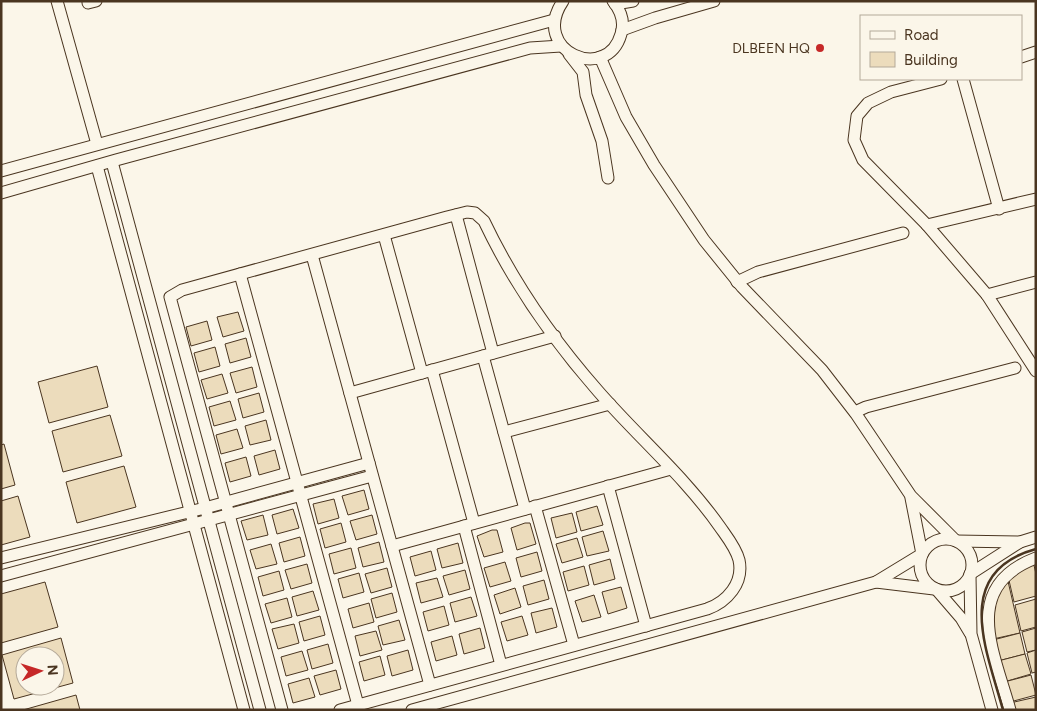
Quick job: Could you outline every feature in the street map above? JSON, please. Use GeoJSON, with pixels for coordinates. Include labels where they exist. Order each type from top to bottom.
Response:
{"type":"FeatureCollection","features":[{"type":"Feature","properties":{"kind":"street"},"geometry":{"type":"LineString","coordinates":[[56,1],[96,144]]}},
{"type":"Feature","properties":{"kind":"street"},"geometry":{"type":"LineString","coordinates":[[88,1],[88,3],[96,1]]}},
{"type":"Feature","properties":{"kind":"street"},"geometry":{"type":"LineString","coordinates":[[563,1],[554,20],[554,29],[565,49],[583,72],[586,95],[602,141],[608,178]]}},
{"type":"Feature","properties":{"kind":"street"},"geometry":{"type":"LineString","coordinates":[[1,194],[114,161],[530,48],[565,49],[587,59],[600,57],[616,46],[622,30],[622,18],[614,3],[633,1]]}},
{"type":"Feature","properties":{"kind":"street"},"geometry":{"type":"LineString","coordinates":[[622,30],[655,18],[714,1]]}},
{"type":"Feature","properties":{"kind":"street"},"geometry":{"type":"LineString","coordinates":[[1,171],[554,20]]}},
{"type":"Feature","properties":{"kind":"street"},"geometry":{"type":"LineString","coordinates":[[1022,57],[1035,54]]}},
{"type":"Feature","properties":{"kind":"street"},"geometry":{"type":"LineString","coordinates":[[600,57],[626,117],[680,206],[738,282],[804,349],[855,412],[911,496],[970,555],[971,634],[992,710]]}},
{"type":"Feature","properties":{"kind":"street"},"geometry":{"type":"LineString","coordinates":[[937,80],[877,97],[862,109],[854,127],[854,140],[863,160],[927,225],[987,295],[1034,364]]}},
{"type":"Feature","properties":{"kind":"street"},"geometry":{"type":"LineString","coordinates":[[963,80],[1000,209]]}},
{"type":"Feature","properties":{"kind":"street"},"geometry":{"type":"LineString","coordinates":[[109,141],[116,149],[114,161],[208,521],[260,710]]}},
{"type":"Feature","properties":{"kind":"street"},"geometry":{"type":"LineString","coordinates":[[84,148],[82,159],[93,167],[244,710]]}},
{"type":"Feature","properties":{"kind":"street"},"geometry":{"type":"LineString","coordinates":[[927,225],[1036,199]]}},
{"type":"Feature","properties":{"kind":"street"},"geometry":{"type":"LineString","coordinates":[[282,710],[170,298],[177,292],[240,274],[472,212],[482,218],[511,269],[555,336],[610,404],[672,469],[726,537],[738,559],[739,574],[731,593],[715,606],[340,710]]}},
{"type":"Feature","properties":{"kind":"street"},"geometry":{"type":"LineString","coordinates":[[456,215],[504,432],[574,646]]}},
{"type":"Feature","properties":{"kind":"street"},"geometry":{"type":"LineString","coordinates":[[738,282],[758,272],[903,233]]}},
{"type":"Feature","properties":{"kind":"street"},"geometry":{"type":"LineString","coordinates":[[384,235],[427,371],[469,525],[501,665]]}},
{"type":"Feature","properties":{"kind":"street"},"geometry":{"type":"LineString","coordinates":[[312,255],[430,685]]}},
{"type":"Feature","properties":{"kind":"street"},"geometry":{"type":"LineString","coordinates":[[240,274],[358,705]]}},
{"type":"Feature","properties":{"kind":"street"},"geometry":{"type":"LineString","coordinates":[[987,295],[1036,282]]}},
{"type":"Feature","properties":{"kind":"street"},"geometry":{"type":"LineString","coordinates":[[350,393],[555,336]]}},
{"type":"Feature","properties":{"kind":"street"},"geometry":{"type":"LineString","coordinates":[[855,412],[866,407],[1015,368]]}},
{"type":"Feature","properties":{"kind":"street"},"geometry":{"type":"LineString","coordinates":[[504,432],[610,404]]}},
{"type":"Feature","properties":{"kind":"street"},"geometry":{"type":"LineString","coordinates":[[1,558],[190,512],[369,463]]}},
{"type":"Feature","properties":{"kind":"street"},"geometry":{"type":"LineString","coordinates":[[392,546],[672,469]]}},
{"type":"Feature","properties":{"kind":"street"},"geometry":{"type":"LineString","coordinates":[[1,576],[372,476]]}},
{"type":"Feature","properties":{"kind":"street"},"geometry":{"type":"LineString","coordinates":[[608,486],[646,626]]}},
{"type":"Feature","properties":{"kind":"street"},"geometry":{"type":"LineString","coordinates":[[911,496],[922,554],[920,568],[922,575],[925,581],[936,589],[961,618],[971,634]]}},
{"type":"Feature","properties":{"kind":"street"},"geometry":{"type":"LineString","coordinates":[[876,582],[947,591],[958,588],[970,575],[1020,542],[1036,537]]}},
{"type":"Feature","properties":{"kind":"street"},"geometry":{"type":"LineString","coordinates":[[412,710],[876,582],[922,554],[936,541],[1020,542]]}},
{"type":"Feature","properties":{"kind":"street"},"geometry":{"type":"LineString","coordinates":[[1010,710],[987,629],[988,607],[990,598],[1007,574],[1036,559]]}},
{"type":"Feature","properties":{"kind":"building"},"geometry":{"type":"Polygon","coordinates":[[[238,312],[244,331],[223,337],[217,317],[238,312]]]}},
{"type":"Feature","properties":{"kind":"building"},"geometry":{"type":"Polygon","coordinates":[[[207,321],[212,340],[191,346],[186,327],[207,321]]]}},
{"type":"Feature","properties":{"kind":"building"},"geometry":{"type":"Polygon","coordinates":[[[246,338],[251,357],[230,363],[225,344],[246,338]]]}},
{"type":"Feature","properties":{"kind":"building"},"geometry":{"type":"Polygon","coordinates":[[[215,347],[220,366],[199,372],[194,353],[215,347]]]}},
{"type":"Feature","properties":{"kind":"building"},"geometry":{"type":"Polygon","coordinates":[[[97,366],[108,407],[49,423],[38,382],[97,366]]]}},
{"type":"Feature","properties":{"kind":"building"},"geometry":{"type":"Polygon","coordinates":[[[252,367],[257,387],[236,393],[230,373],[252,367]]]}},
{"type":"Feature","properties":{"kind":"building"},"geometry":{"type":"Polygon","coordinates":[[[222,374],[228,393],[207,399],[201,380],[222,374]]]}},
{"type":"Feature","properties":{"kind":"building"},"geometry":{"type":"Polygon","coordinates":[[[259,393],[264,412],[243,418],[238,399],[259,393]]]}},
{"type":"Feature","properties":{"kind":"building"},"geometry":{"type":"Polygon","coordinates":[[[230,401],[236,420],[214,426],[209,407],[230,401]]]}},
{"type":"Feature","properties":{"kind":"building"},"geometry":{"type":"Polygon","coordinates":[[[110,415],[122,456],[63,472],[52,431],[110,415]]]}},
{"type":"Feature","properties":{"kind":"building"},"geometry":{"type":"Polygon","coordinates":[[[266,420],[271,440],[250,445],[245,426],[266,420]]]}},
{"type":"Feature","properties":{"kind":"building"},"geometry":{"type":"Polygon","coordinates":[[[237,429],[243,448],[221,454],[216,435],[237,429]]]}},
{"type":"Feature","properties":{"kind":"building"},"geometry":{"type":"Polygon","coordinates":[[[4,444],[15,485],[1,489],[1,445],[4,444]]]}},
{"type":"Feature","properties":{"kind":"building"},"geometry":{"type":"Polygon","coordinates":[[[275,450],[280,469],[259,475],[254,456],[275,450]]]}},
{"type":"Feature","properties":{"kind":"building"},"geometry":{"type":"Polygon","coordinates":[[[246,457],[251,476],[230,482],[225,463],[246,457]]]}},
{"type":"Feature","properties":{"kind":"building"},"geometry":{"type":"Polygon","coordinates":[[[124,466],[136,507],[77,523],[66,482],[124,466]]]}},
{"type":"Feature","properties":{"kind":"building"},"geometry":{"type":"Polygon","coordinates":[[[364,490],[369,509],[348,515],[342,496],[364,490]]]}},
{"type":"Feature","properties":{"kind":"building"},"geometry":{"type":"Polygon","coordinates":[[[18,496],[30,537],[1,545],[1,501],[18,496]]]}},
{"type":"Feature","properties":{"kind":"building"},"geometry":{"type":"Polygon","coordinates":[[[334,499],[339,518],[318,524],[313,504],[334,499]]]}},
{"type":"Feature","properties":{"kind":"building"},"geometry":{"type":"Polygon","coordinates":[[[597,506],[603,525],[581,531],[576,512],[597,506]]]}},
{"type":"Feature","properties":{"kind":"building"},"geometry":{"type":"Polygon","coordinates":[[[293,509],[299,528],[277,534],[272,515],[293,509]]]}},
{"type":"Feature","properties":{"kind":"building"},"geometry":{"type":"Polygon","coordinates":[[[572,513],[577,532],[556,538],[551,518],[572,513]]]}},
{"type":"Feature","properties":{"kind":"building"},"geometry":{"type":"Polygon","coordinates":[[[263,515],[268,535],[247,540],[241,521],[263,515]]]}},
{"type":"Feature","properties":{"kind":"building"},"geometry":{"type":"Polygon","coordinates":[[[372,515],[377,534],[356,540],[350,521],[372,515]]]}},
{"type":"Feature","properties":{"kind":"building"},"geometry":{"type":"Polygon","coordinates":[[[341,523],[346,542],[325,548],[320,529],[341,523]]]}},
{"type":"Feature","properties":{"kind":"building"},"geometry":{"type":"Polygon","coordinates":[[[530,523],[536,544],[517,550],[511,528],[530,523]]]}},
{"type":"Feature","properties":{"kind":"building"},"geometry":{"type":"Polygon","coordinates":[[[497,530],[503,552],[484,557],[477,536],[497,530]]]}},
{"type":"Feature","properties":{"kind":"building"},"geometry":{"type":"Polygon","coordinates":[[[603,531],[609,551],[587,556],[582,537],[603,531]]]}},
{"type":"Feature","properties":{"kind":"building"},"geometry":{"type":"Polygon","coordinates":[[[300,537],[305,556],[284,562],[279,543],[300,537]]]}},
{"type":"Feature","properties":{"kind":"building"},"geometry":{"type":"Polygon","coordinates":[[[577,538],[583,557],[562,563],[556,544],[577,538]]]}},
{"type":"Feature","properties":{"kind":"building"},"geometry":{"type":"Polygon","coordinates":[[[379,542],[384,562],[363,567],[358,548],[379,542]]]}},
{"type":"Feature","properties":{"kind":"building"},"geometry":{"type":"Polygon","coordinates":[[[458,543],[463,563],[442,568],[437,549],[458,543]]]}},
{"type":"Feature","properties":{"kind":"building"},"geometry":{"type":"Polygon","coordinates":[[[271,544],[277,564],[256,569],[250,550],[271,544]]]}},
{"type":"Feature","properties":{"kind":"building"},"geometry":{"type":"Polygon","coordinates":[[[351,548],[356,568],[334,574],[329,554],[351,548]]]}},
{"type":"Feature","properties":{"kind":"building"},"geometry":{"type":"Polygon","coordinates":[[[431,551],[436,570],[415,576],[410,557],[431,551]]]}},
{"type":"Feature","properties":{"kind":"building"},"geometry":{"type":"Polygon","coordinates":[[[537,552],[542,571],[521,577],[516,558],[537,552]]]}},
{"type":"Feature","properties":{"kind":"building"},"geometry":{"type":"Polygon","coordinates":[[[610,559],[615,579],[594,585],[589,565],[610,559]]]}},
{"type":"Feature","properties":{"kind":"building"},"geometry":{"type":"Polygon","coordinates":[[[1033,561],[1036,574],[1036,596],[1014,602],[1008,576],[1033,561]]]}},
{"type":"Feature","properties":{"kind":"building"},"geometry":{"type":"Polygon","coordinates":[[[505,562],[511,581],[490,587],[484,568],[505,562]]]}},
{"type":"Feature","properties":{"kind":"building"},"geometry":{"type":"Polygon","coordinates":[[[307,564],[312,583],[291,589],[285,570],[307,564]]]}},
{"type":"Feature","properties":{"kind":"building"},"geometry":{"type":"Polygon","coordinates":[[[584,566],[589,585],[568,591],[563,572],[584,566]]]}},
{"type":"Feature","properties":{"kind":"building"},"geometry":{"type":"Polygon","coordinates":[[[387,568],[392,587],[371,593],[365,574],[387,568]]]}},
{"type":"Feature","properties":{"kind":"building"},"geometry":{"type":"Polygon","coordinates":[[[465,570],[470,589],[449,595],[443,576],[465,570]]]}},
{"type":"Feature","properties":{"kind":"building"},"geometry":{"type":"Polygon","coordinates":[[[279,571],[284,590],[263,596],[258,577],[279,571]]]}},
{"type":"Feature","properties":{"kind":"building"},"geometry":{"type":"Polygon","coordinates":[[[359,573],[364,592],[343,598],[338,579],[359,573]]]}},
{"type":"Feature","properties":{"kind":"building"},"geometry":{"type":"Polygon","coordinates":[[[1007,577],[1020,633],[993,639],[994,594],[1007,577]]]}},
{"type":"Feature","properties":{"kind":"building"},"geometry":{"type":"Polygon","coordinates":[[[437,578],[443,597],[421,603],[416,583],[437,578]]]}},
{"type":"Feature","properties":{"kind":"building"},"geometry":{"type":"Polygon","coordinates":[[[544,580],[549,599],[528,605],[523,586],[544,580]]]}},
{"type":"Feature","properties":{"kind":"building"},"geometry":{"type":"Polygon","coordinates":[[[45,582],[58,627],[1,643],[1,594],[45,582]]]}},
{"type":"Feature","properties":{"kind":"building"},"geometry":{"type":"Polygon","coordinates":[[[621,587],[627,608],[608,614],[602,592],[621,587]]]}},
{"type":"Feature","properties":{"kind":"building"},"geometry":{"type":"Polygon","coordinates":[[[515,588],[521,607],[500,614],[494,595],[515,588]]]}},
{"type":"Feature","properties":{"kind":"building"},"geometry":{"type":"Polygon","coordinates":[[[313,591],[319,610],[297,616],[292,597],[313,591]]]}},
{"type":"Feature","properties":{"kind":"building"},"geometry":{"type":"Polygon","coordinates":[[[392,593],[397,612],[376,618],[371,599],[392,593]]]}},
{"type":"Feature","properties":{"kind":"building"},"geometry":{"type":"Polygon","coordinates":[[[594,595],[601,617],[582,622],[575,601],[594,595]]]}},
{"type":"Feature","properties":{"kind":"building"},"geometry":{"type":"Polygon","coordinates":[[[471,597],[477,616],[455,622],[450,603],[471,597]]]}},
{"type":"Feature","properties":{"kind":"building"},"geometry":{"type":"Polygon","coordinates":[[[287,598],[292,617],[271,623],[265,604],[287,598]]]}},
{"type":"Feature","properties":{"kind":"building"},"geometry":{"type":"Polygon","coordinates":[[[1036,599],[1036,627],[1021,631],[1015,605],[1036,599]]]}},
{"type":"Feature","properties":{"kind":"building"},"geometry":{"type":"Polygon","coordinates":[[[369,603],[374,622],[353,628],[348,609],[369,603]]]}},
{"type":"Feature","properties":{"kind":"building"},"geometry":{"type":"Polygon","coordinates":[[[444,606],[449,625],[428,631],[423,612],[444,606]]]}},
{"type":"Feature","properties":{"kind":"building"},"geometry":{"type":"Polygon","coordinates":[[[552,608],[557,627],[536,633],[531,613],[552,608]]]}},
{"type":"Feature","properties":{"kind":"building"},"geometry":{"type":"Polygon","coordinates":[[[320,616],[325,635],[304,641],[299,622],[320,616]]]}},
{"type":"Feature","properties":{"kind":"building"},"geometry":{"type":"Polygon","coordinates":[[[522,616],[528,635],[507,641],[501,622],[522,616]]]}},
{"type":"Feature","properties":{"kind":"building"},"geometry":{"type":"Polygon","coordinates":[[[399,620],[405,640],[383,645],[378,626],[399,620]]]}},
{"type":"Feature","properties":{"kind":"building"},"geometry":{"type":"Polygon","coordinates":[[[294,624],[299,643],[278,649],[272,629],[294,624]]]}},
{"type":"Feature","properties":{"kind":"building"},"geometry":{"type":"Polygon","coordinates":[[[480,628],[485,648],[464,654],[459,634],[480,628]]]}},
{"type":"Feature","properties":{"kind":"building"},"geometry":{"type":"Polygon","coordinates":[[[1036,628],[1036,650],[1027,652],[1022,632],[1036,628]]]}},
{"type":"Feature","properties":{"kind":"building"},"geometry":{"type":"Polygon","coordinates":[[[376,631],[382,650],[360,656],[355,636],[376,631]]]}},
{"type":"Feature","properties":{"kind":"building"},"geometry":{"type":"Polygon","coordinates":[[[1020,633],[1025,654],[998,661],[993,640],[1020,633]]]}},
{"type":"Feature","properties":{"kind":"building"},"geometry":{"type":"Polygon","coordinates":[[[452,636],[457,655],[436,661],[431,642],[452,636]]]}},
{"type":"Feature","properties":{"kind":"building"},"geometry":{"type":"Polygon","coordinates":[[[61,638],[63,646],[33,646],[61,638]]]}},
{"type":"Feature","properties":{"kind":"building"},"geometry":{"type":"Polygon","coordinates":[[[328,644],[333,663],[312,669],[307,650],[328,644]]]}},
{"type":"Feature","properties":{"kind":"building"},"geometry":{"type":"Polygon","coordinates":[[[408,650],[413,670],[392,676],[387,656],[408,650]]]}},
{"type":"Feature","properties":{"kind":"building"},"geometry":{"type":"Polygon","coordinates":[[[1036,650],[1036,672],[1032,673],[1027,653],[1036,650]]]}},
{"type":"Feature","properties":{"kind":"building"},"geometry":{"type":"Polygon","coordinates":[[[15,651],[15,696],[25,696],[14,699],[2,655],[15,651]]]}},
{"type":"Feature","properties":{"kind":"building"},"geometry":{"type":"Polygon","coordinates":[[[302,651],[308,670],[286,676],[281,657],[302,651]]]}},
{"type":"Feature","properties":{"kind":"building"},"geometry":{"type":"Polygon","coordinates":[[[65,653],[73,683],[65,685],[65,653]]]}},
{"type":"Feature","properties":{"kind":"building"},"geometry":{"type":"Polygon","coordinates":[[[1025,654],[1031,674],[1004,682],[998,661],[1025,654]]]}},
{"type":"Feature","properties":{"kind":"building"},"geometry":{"type":"Polygon","coordinates":[[[380,656],[385,675],[364,681],[359,662],[380,656]]]}},
{"type":"Feature","properties":{"kind":"building"},"geometry":{"type":"Polygon","coordinates":[[[336,670],[341,689],[320,695],[314,676],[336,670]]]}},
{"type":"Feature","properties":{"kind":"building"},"geometry":{"type":"Polygon","coordinates":[[[1031,675],[1036,695],[1010,702],[1004,682],[1031,675]]]}},
{"type":"Feature","properties":{"kind":"building"},"geometry":{"type":"Polygon","coordinates":[[[309,678],[315,697],[293,703],[288,684],[309,678]]]}},
{"type":"Feature","properties":{"kind":"building"},"geometry":{"type":"Polygon","coordinates":[[[76,695],[80,710],[23,710],[76,695]]]}},
{"type":"Feature","properties":{"kind":"building"},"geometry":{"type":"Polygon","coordinates":[[[1036,697],[1036,710],[1012,710],[1010,703],[1036,697]]]}},
{"type":"Feature","properties":{"kind":"wall"},"geometry":{"type":"LineString","coordinates":[[1003,710],[984,639],[982,616],[984,594],[993,576],[1010,560],[1036,549]]}},
{"type":"Feature","properties":{"kind":"place","name":"DLBEEN HQ"},"geometry":{"type":"Point","coordinates":[820,48]}}]}
